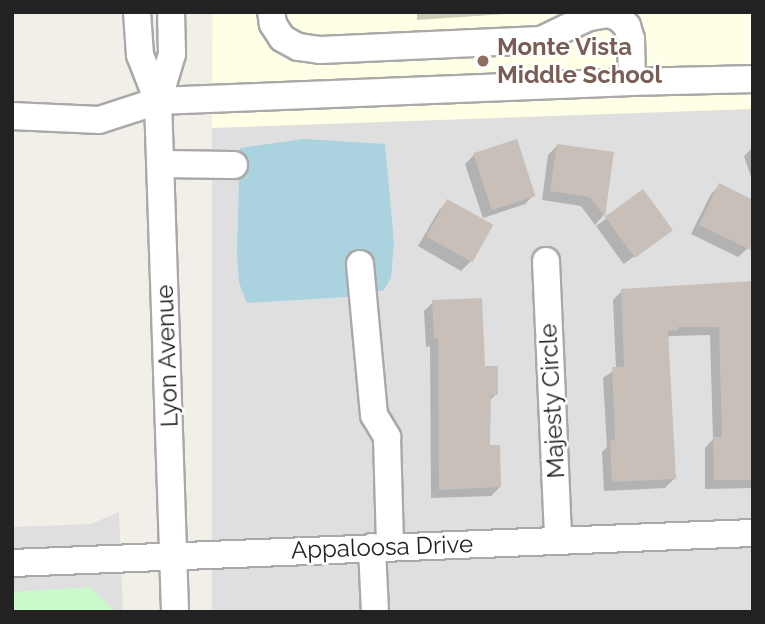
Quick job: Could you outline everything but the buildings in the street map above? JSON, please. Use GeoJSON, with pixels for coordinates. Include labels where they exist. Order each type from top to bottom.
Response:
{"type":"FeatureCollection","features":[{"type":"Feature","properties":{"kind":"street","name":"Lyon Avenue"},"geometry":{"type":"LineString","coordinates":[[138,12],[140,55],[158,101],[175,612]]}},
{"type":"Feature","properties":{"kind":"street","name":"Lyon Avenue"},"geometry":{"type":"LineString","coordinates":[[158,101],[172,54],[170,12]]}},
{"type":"Feature","properties":{"kind":"street"},"geometry":{"type":"LineString","coordinates":[[271,12],[273,24],[282,37],[298,47],[320,50],[541,40],[589,18],[609,14],[619,18],[627,26],[631,39],[632,82]]}},
{"type":"Feature","properties":{"kind":"street"},"geometry":{"type":"LineString","coordinates":[[12,116],[99,120],[158,101],[753,79]]}},
{"type":"Feature","properties":{"kind":"street"},"geometry":{"type":"LineString","coordinates":[[161,164],[233,165]]}},
{"type":"Feature","properties":{"kind":"street","name":"Majesty Circle"},"geometry":{"type":"LineString","coordinates":[[546,261],[558,540]]}},
{"type":"Feature","properties":{"kind":"street"},"geometry":{"type":"LineString","coordinates":[[360,264],[374,415],[387,437],[375,612]]}},
{"type":"Feature","properties":{"kind":"street","name":"Appaloosa Drive"},"geometry":{"type":"LineString","coordinates":[[12,563],[753,533]]}},
{"type":"Feature","properties":{"kind":"shaded area","name":"Monte Vista Middle School"},"geometry":{"type":"Polygon","coordinates":[[[213,12],[753,12],[753,109],[212,128],[213,12]]]}},
{"type":"Feature","properties":{"kind":"shaded area"},"geometry":{"type":"Polygon","coordinates":[[[212,108],[753,108],[753,612],[212,612],[212,108]]]}},
{"type":"Feature","properties":{"kind":"shaded area"},"geometry":{"type":"Polygon","coordinates":[[[119,512],[123,612],[12,612],[12,527],[91,524],[119,512]]]}},
{"type":"Feature","properties":{"kind":"green space"},"geometry":{"type":"Polygon","coordinates":[[[90,587],[115,612],[12,612],[12,592],[90,587]]]}},
{"type":"Feature","properties":{"kind":"water"},"geometry":{"type":"Polygon","coordinates":[[[304,139],[385,144],[394,243],[391,278],[384,290],[348,297],[247,303],[239,283],[237,252],[240,148],[304,139]]]}},
{"type":"Feature","properties":{"kind":"place","name":"Monte Vista Middle School"},"geometry":{"type":"Point","coordinates":[483,61]}}]}
